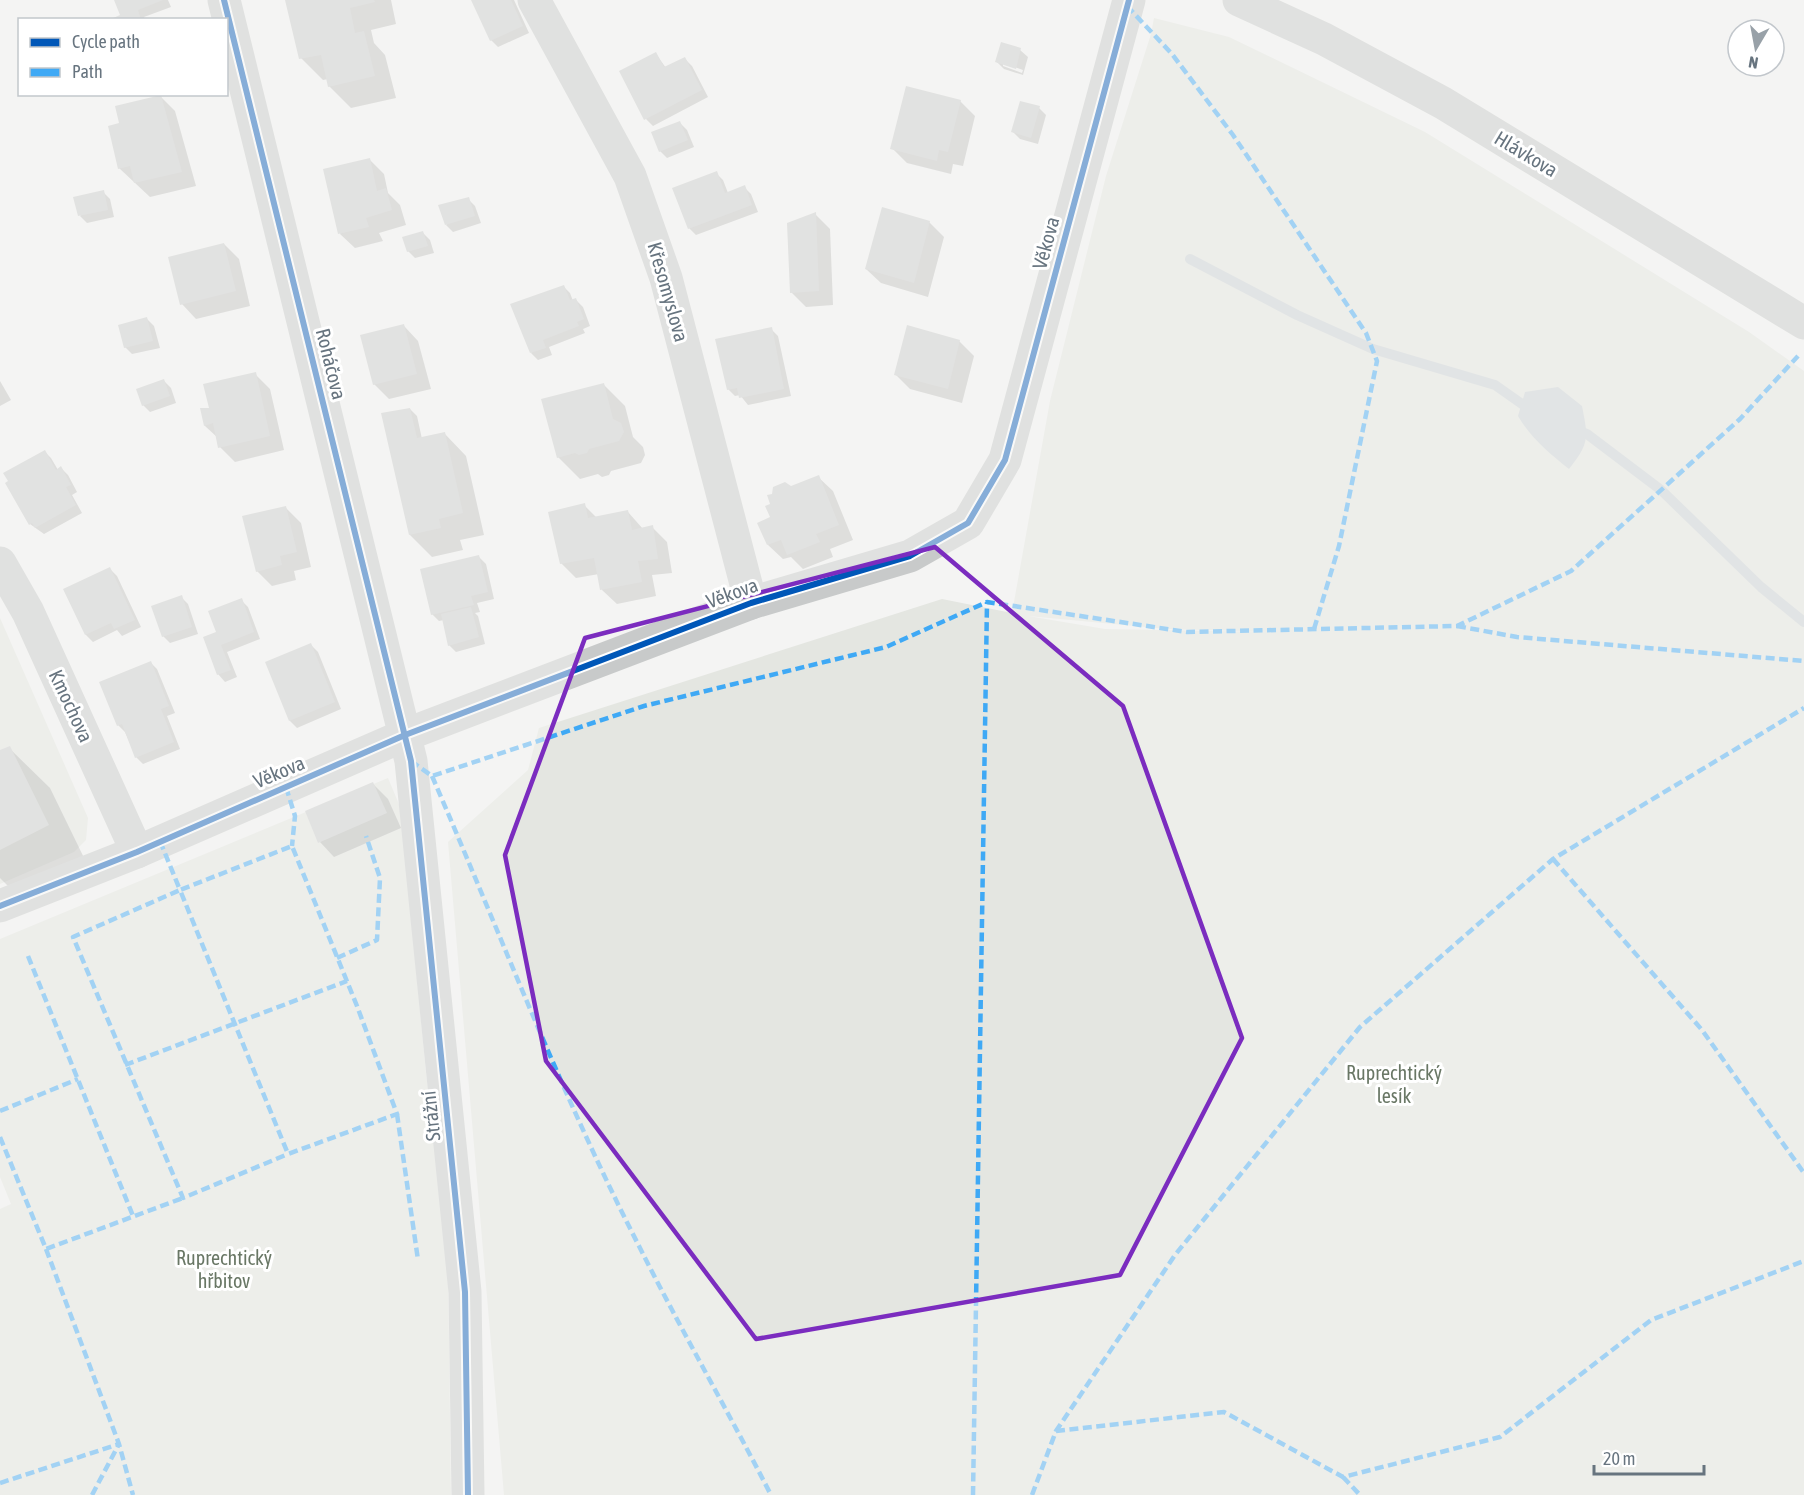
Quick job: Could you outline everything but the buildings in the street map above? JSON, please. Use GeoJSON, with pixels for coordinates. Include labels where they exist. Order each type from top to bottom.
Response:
{"type":"FeatureCollection","features":[{"type":"Feature","properties":{"kind":"street","name":"Roháčova"},"geometry":{"type":"LineString","coordinates":[[224,0],[405,735]]}},
{"type":"Feature","properties":{"kind":"street","name":"Křesomyslova"},"geometry":{"type":"LineString","coordinates":[[534,0],[630,176],[666,278],[751,603]]}},
{"type":"Feature","properties":{"kind":"street","name":"Věkova"},"geometry":{"type":"LineString","coordinates":[[0,906],[137,852],[405,735],[751,603],[910,556],[968,523],[1005,460],[1129,0]]}},
{"type":"Feature","properties":{"kind":"street","name":"Hlávkova"},"geometry":{"type":"LineString","coordinates":[[1239,0],[1324,39],[1443,103],[1804,323]]}},
{"type":"Feature","properties":{"kind":"street","name":"Kmochova"},"geometry":{"type":"LineString","coordinates":[[0,563],[28,612],[137,852]]}},
{"type":"Feature","properties":{"kind":"street","name":"Strážní"},"geometry":{"type":"LineString","coordinates":[[405,735],[411,761],[465,1292],[468,1495]]}},
{"type":"Feature","properties":{"kind":"highlighted area"},"geometry":{"type":"Polygon","coordinates":[[[935,547],[1123,706],[1242,1038],[1120,1275],[756,1339],[546,1061],[505,855],[585,638],[935,547]]]}},
{"type":"Feature","properties":{"kind":"green space","name":"Ruprechtický lesík"},"geometry":{"type":"Polygon","coordinates":[[[1154,18],[1229,37],[1425,132],[1749,332],[1804,371],[1804,1495],[504,1495],[448,842],[528,770],[539,728],[942,599],[1012,613],[1050,401],[1106,176],[1154,18]],[[1028,616],[1105,629],[1271,632],[1167,629],[1028,616]]]}},
{"type":"Feature","properties":{"kind":"green space"},"geometry":{"type":"Polygon","coordinates":[[[0,618],[88,818],[86,840],[74,852],[0,884],[0,618]]]}},
{"type":"Feature","properties":{"kind":"green space","name":"Ruprechtický hřbitov"},"geometry":{"type":"Polygon","coordinates":[[[388,778],[401,809],[426,1073],[448,1261],[451,1495],[0,1495],[0,1209],[11,1204],[0,1177],[0,939],[388,778]]]}},
{"type":"Feature","properties":{"kind":"shaded area"},"geometry":{"type":"Polygon","coordinates":[[[1558,387],[1582,406],[1585,425],[1584,446],[1569,469],[1535,438],[1518,416],[1525,392],[1558,387]]]}},
{"type":"Feature","properties":{"kind":"waterway"},"geometry":{"type":"LineString","coordinates":[[1190,259],[1297,315],[1373,349],[1495,385],[1534,410]]}},
{"type":"Feature","properties":{"kind":"waterway"},"geometry":{"type":"LineString","coordinates":[[1575,429],[1587,434],[1661,490],[1761,587],[1804,622]]}},
{"type":"Feature","properties":{"kind":"marked path"},"geometry":{"type":"LineString","coordinates":[[1127,6],[1172,54],[1233,135],[1366,333],[1377,361],[1339,546],[1314,629]]}},
{"type":"Feature","properties":{"kind":"marked path"},"geometry":{"type":"LineString","coordinates":[[411,761],[432,776],[644,706],[886,647],[987,602],[1187,632],[1457,626],[1571,571],[1740,419],[1798,356]]}},
{"type":"Feature","properties":{"kind":"marked path"},"geometry":{"type":"LineString","coordinates":[[973,1495],[987,602]]}},
{"type":"Feature","properties":{"kind":"marked path"},"geometry":{"type":"LineString","coordinates":[[1457,626],[1517,637],[1804,661]]}},
{"type":"Feature","properties":{"kind":"marked path"},"geometry":{"type":"LineString","coordinates":[[1032,1495],[1056,1431],[1175,1255],[1360,1027],[1553,859],[1804,708]]}},
{"type":"Feature","properties":{"kind":"marked path"},"geometry":{"type":"LineString","coordinates":[[432,776],[557,1072],[610,1189],[771,1495]]}},
{"type":"Feature","properties":{"kind":"marked path"},"geometry":{"type":"LineString","coordinates":[[286,787],[295,816],[292,846]]}},
{"type":"Feature","properties":{"kind":"marked path"},"geometry":{"type":"LineString","coordinates":[[337,958],[377,940],[380,878],[366,836]]}},
{"type":"Feature","properties":{"kind":"marked path"},"geometry":{"type":"LineString","coordinates":[[160,841],[180,890],[292,846],[357,1006],[397,1114],[288,1154],[180,890],[73,937],[183,1198],[288,1154]]}},
{"type":"Feature","properties":{"kind":"marked path"},"geometry":{"type":"LineString","coordinates":[[1553,859],[1702,1030],[1804,1173]]}},
{"type":"Feature","properties":{"kind":"marked path"},"geometry":{"type":"LineString","coordinates":[[28,956],[133,1216]]}},
{"type":"Feature","properties":{"kind":"marked path"},"geometry":{"type":"LineString","coordinates":[[125,1065],[347,981]]}},
{"type":"Feature","properties":{"kind":"marked path"},"geometry":{"type":"LineString","coordinates":[[0,1111],[78,1079]]}},
{"type":"Feature","properties":{"kind":"marked path"},"geometry":{"type":"LineString","coordinates":[[397,1114],[418,1260]]}},
{"type":"Feature","properties":{"kind":"marked path"},"geometry":{"type":"LineString","coordinates":[[0,1137],[46,1249],[183,1198]]}},
{"type":"Feature","properties":{"kind":"marked path"},"geometry":{"type":"LineString","coordinates":[[46,1249],[119,1444],[133,1495]]}},
{"type":"Feature","properties":{"kind":"marked path"},"geometry":{"type":"LineString","coordinates":[[1056,1431],[1224,1412],[1343,1477],[1500,1437],[1651,1320],[1804,1261]]}},
{"type":"Feature","properties":{"kind":"marked path"},"geometry":{"type":"LineString","coordinates":[[0,1483],[119,1444]]}},
{"type":"Feature","properties":{"kind":"marked path"},"geometry":{"type":"LineString","coordinates":[[92,1495],[119,1444]]}},
{"type":"Feature","properties":{"kind":"marked path"},"geometry":{"type":"LineString","coordinates":[[1343,1477],[1360,1495]]}},
{"type":"Feature","properties":{"kind":"cycle path"},"geometry":{"type":"LineString","coordinates":[[224,0],[411,761],[465,1292],[468,1495]]}},
{"type":"Feature","properties":{"kind":"cycle path"},"geometry":{"type":"LineString","coordinates":[[0,906],[137,852],[405,735],[751,603],[910,556],[968,523],[1005,460],[1129,0]]}}]}
